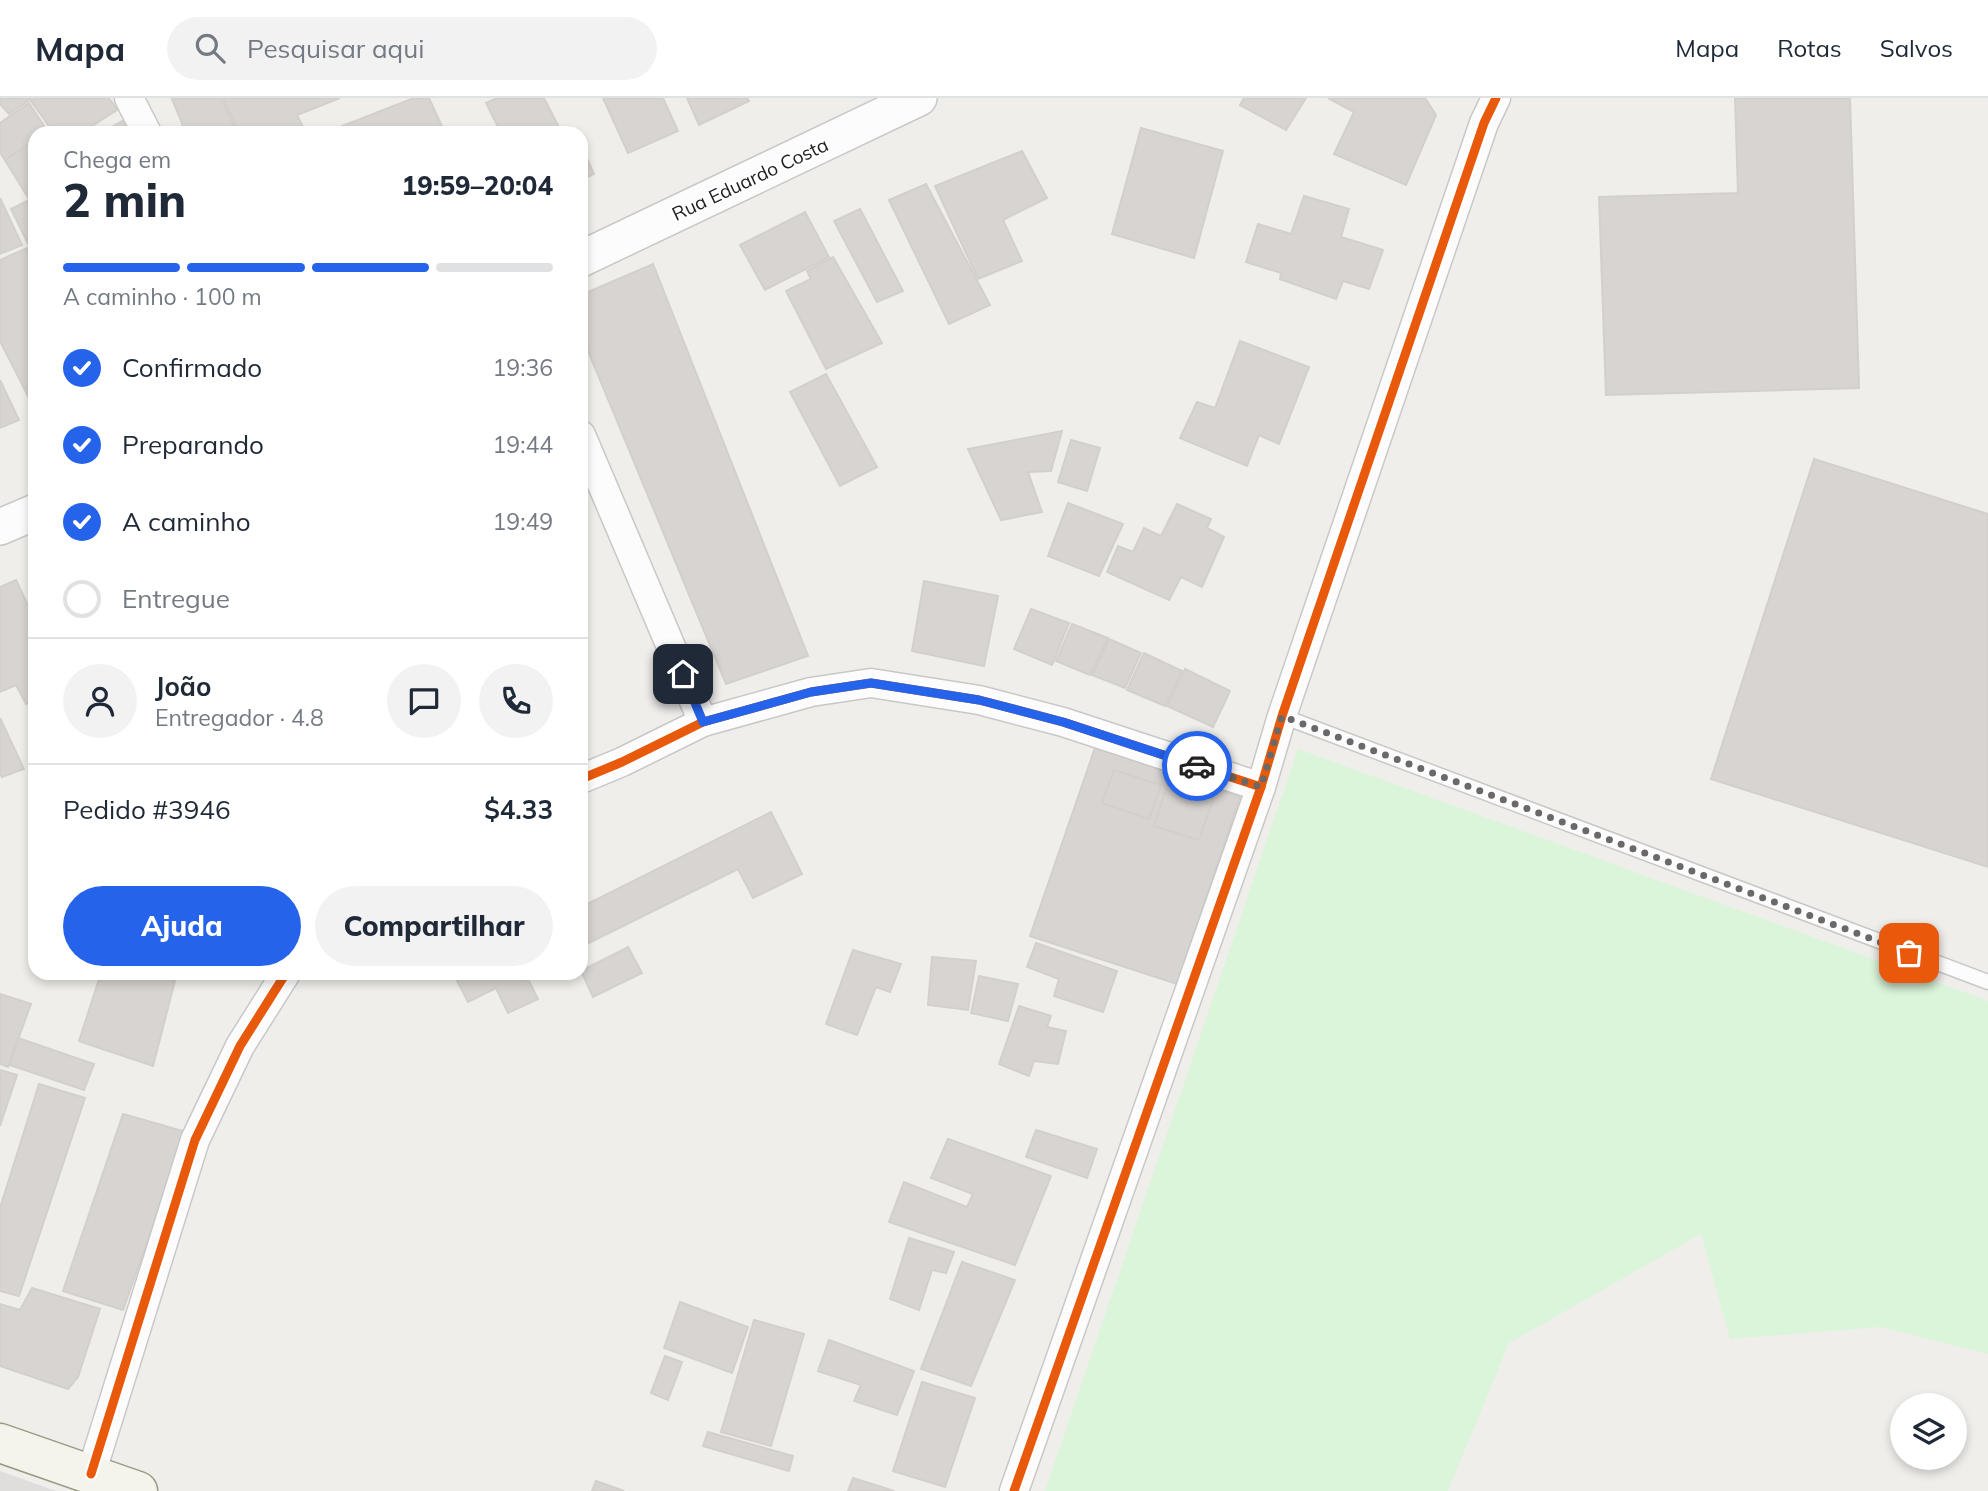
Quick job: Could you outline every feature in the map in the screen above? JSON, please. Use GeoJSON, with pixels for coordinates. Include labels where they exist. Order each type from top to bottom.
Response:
{"type":"FeatureCollection","features":[{"type":"Feature","properties":{"kind":"main road"},"geometry":{"type":"LineString","coordinates":[[0,1443],[138,1491]]}},
{"type":"Feature","properties":{"kind":"street"},"geometry":{"type":"LineString","coordinates":[[129,98],[143,126]]}},
{"type":"Feature","properties":{"kind":"street","name":"Rua Eduardo Costa"},"geometry":{"type":"LineString","coordinates":[[588,256],[919,98]]}},
{"type":"Feature","properties":{"kind":"street"},"geometry":{"type":"LineString","coordinates":[[1014,1491],[1261,787],[1282,716],[1489,106]]}},
{"type":"Feature","properties":{"kind":"street"},"geometry":{"type":"LineString","coordinates":[[588,451],[703,722]]}},
{"type":"Feature","properties":{"kind":"street"},"geometry":{"type":"LineString","coordinates":[[0,527],[28,515]]}},
{"type":"Feature","properties":{"kind":"street"},"geometry":{"type":"LineString","coordinates":[[588,776],[703,722],[811,692],[871,683],[979,700],[1063,722],[1261,787]]}},
{"type":"Feature","properties":{"kind":"street"},"geometry":{"type":"LineString","coordinates":[[90,1474],[195,1140],[240,1046],[282,980]]}},
{"type":"Feature","properties":{"kind":"lane"},"geometry":{"type":"LineString","coordinates":[[1282,716],[1988,982]]}},
{"type":"Feature","properties":{"kind":"shaded area"},"geometry":{"type":"Polygon","coordinates":[[[0,1471],[56,1491],[0,1491],[0,1471]]]}},
{"type":"Feature","properties":{"kind":"green space"},"geometry":{"type":"Polygon","coordinates":[[[1298,749],[1988,1001],[1988,1354],[1881,1327],[1730,1339],[1701,1234],[1509,1343],[1448,1491],[1045,1491],[1298,749]]]}},
{"type":"Feature","properties":{"kind":"building"},"geometry":{"type":"Polygon","coordinates":[[[0,98],[32,98],[9,114],[0,104],[0,98]]]}},
{"type":"Feature","properties":{"kind":"building"},"geometry":{"type":"Polygon","coordinates":[[[36,98],[109,98],[117,110],[92,126],[49,126],[31,101],[36,98]]]}},
{"type":"Feature","properties":{"kind":"building"},"geometry":{"type":"Polygon","coordinates":[[[221,98],[234,126],[183,126],[172,99],[221,98]]]}},
{"type":"Feature","properties":{"kind":"building"},"geometry":{"type":"Polygon","coordinates":[[[223,98],[340,98],[297,115],[302,126],[236,126],[223,98]]]}},
{"type":"Feature","properties":{"kind":"building"},"geometry":{"type":"Polygon","coordinates":[[[414,98],[429,98],[442,126],[342,126],[414,98]]]}},
{"type":"Feature","properties":{"kind":"building"},"geometry":{"type":"Polygon","coordinates":[[[497,98],[544,98],[558,126],[498,126],[486,103],[497,98]]]}},
{"type":"Feature","properties":{"kind":"building"},"geometry":{"type":"Polygon","coordinates":[[[603,98],[663,98],[678,131],[628,153],[603,98]]]}},
{"type":"Feature","properties":{"kind":"building"},"geometry":{"type":"Polygon","coordinates":[[[687,98],[747,98],[749,101],[699,125],[687,98]]]}},
{"type":"Feature","properties":{"kind":"building"},"geometry":{"type":"Polygon","coordinates":[[[1244,98],[1306,98],[1286,130],[1240,105],[1244,98]]]}},
{"type":"Feature","properties":{"kind":"building"},"geometry":{"type":"Polygon","coordinates":[[[1328,98],[1425,98],[1436,115],[1406,185],[1334,154],[1354,112],[1328,98]]]}},
{"type":"Feature","properties":{"kind":"building"},"geometry":{"type":"Polygon","coordinates":[[[1735,98],[1850,98],[1859,388],[1606,395],[1599,197],[1738,193],[1735,98]]]}},
{"type":"Feature","properties":{"kind":"building"},"geometry":{"type":"Polygon","coordinates":[[[29,103],[44,126],[28,126],[28,145],[5,160],[0,152],[0,123],[29,103]]]}},
{"type":"Feature","properties":{"kind":"building"},"geometry":{"type":"Polygon","coordinates":[[[126,119],[130,126],[114,126],[126,119]]]}},
{"type":"Feature","properties":{"kind":"building"},"geometry":{"type":"Polygon","coordinates":[[[1141,128],[1223,151],[1194,258],[1112,234],[1141,128]]]}},
{"type":"Feature","properties":{"kind":"building"},"geometry":{"type":"Polygon","coordinates":[[[28,145],[28,197],[5,160],[28,145]]]}},
{"type":"Feature","properties":{"kind":"building"},"geometry":{"type":"Polygon","coordinates":[[[1022,151],[1047,198],[1003,220],[1022,261],[978,279],[935,186],[1022,151]]]}},
{"type":"Feature","properties":{"kind":"building"},"geometry":{"type":"Polygon","coordinates":[[[588,160],[594,174],[588,177],[588,160]]]}},
{"type":"Feature","properties":{"kind":"building"},"geometry":{"type":"Polygon","coordinates":[[[926,184],[990,305],[949,324],[889,200],[926,184]]]}},
{"type":"Feature","properties":{"kind":"building"},"geometry":{"type":"Polygon","coordinates":[[[1304,196],[1349,209],[1341,237],[1383,250],[1369,289],[1343,281],[1336,299],[1280,279],[1281,273],[1246,262],[1258,224],[1291,234],[1304,196]]]}},
{"type":"Feature","properties":{"kind":"building"},"geometry":{"type":"Polygon","coordinates":[[[0,198],[22,245],[0,254],[0,198]]]}},
{"type":"Feature","properties":{"kind":"building"},"geometry":{"type":"Polygon","coordinates":[[[28,200],[28,244],[11,209],[28,200]]]}},
{"type":"Feature","properties":{"kind":"building"},"geometry":{"type":"Polygon","coordinates":[[[860,209],[903,291],[877,302],[834,221],[860,209]]]}},
{"type":"Feature","properties":{"kind":"building"},"geometry":{"type":"Polygon","coordinates":[[[805,212],[829,257],[765,290],[740,245],[805,212]]]}},
{"type":"Feature","properties":{"kind":"building"},"geometry":{"type":"Polygon","coordinates":[[[27,248],[28,250],[28,396],[0,341],[0,260],[27,248]]]}},
{"type":"Feature","properties":{"kind":"building"},"geometry":{"type":"Polygon","coordinates":[[[833,257],[882,343],[826,369],[786,291],[811,279],[807,271],[833,257]]]}},
{"type":"Feature","properties":{"kind":"building"},"geometry":{"type":"Polygon","coordinates":[[[653,264],[808,656],[726,684],[588,351],[588,292],[653,264]]]}},
{"type":"Feature","properties":{"kind":"building"},"geometry":{"type":"Polygon","coordinates":[[[1240,341],[1309,367],[1279,444],[1259,435],[1247,466],[1180,438],[1197,402],[1215,408],[1240,341]]]}},
{"type":"Feature","properties":{"kind":"building"},"geometry":{"type":"Polygon","coordinates":[[[826,374],[877,467],[840,486],[790,392],[826,374]]]}},
{"type":"Feature","properties":{"kind":"building"},"geometry":{"type":"Polygon","coordinates":[[[0,380],[19,420],[0,428],[0,380]]]}},
{"type":"Feature","properties":{"kind":"building"},"geometry":{"type":"Polygon","coordinates":[[[1062,431],[1051,471],[1028,472],[1042,512],[1001,520],[968,449],[1062,431]]]}},
{"type":"Feature","properties":{"kind":"building"},"geometry":{"type":"Polygon","coordinates":[[[1071,440],[1100,448],[1087,491],[1058,482],[1071,440]]]}},
{"type":"Feature","properties":{"kind":"building"},"geometry":{"type":"Polygon","coordinates":[[[1814,459],[1988,514],[1988,867],[1711,779],[1814,459]]]}},
{"type":"Feature","properties":{"kind":"building"},"geometry":{"type":"Polygon","coordinates":[[[1068,503],[1123,524],[1099,576],[1048,556],[1068,503]]]}},
{"type":"Feature","properties":{"kind":"building"},"geometry":{"type":"Polygon","coordinates":[[[1177,504],[1211,519],[1207,528],[1224,537],[1202,587],[1181,577],[1169,600],[1107,572],[1118,546],[1133,552],[1144,528],[1161,536],[1177,504]]]}},
{"type":"Feature","properties":{"kind":"building"},"geometry":{"type":"Polygon","coordinates":[[[16,580],[28,605],[26,704],[16,685],[0,692],[0,587],[16,580]]]}},
{"type":"Feature","properties":{"kind":"building"},"geometry":{"type":"Polygon","coordinates":[[[924,581],[998,596],[984,666],[912,651],[924,581]]]}},
{"type":"Feature","properties":{"kind":"building"},"geometry":{"type":"Polygon","coordinates":[[[1031,609],[1069,623],[1052,665],[1014,649],[1031,609]]]}},
{"type":"Feature","properties":{"kind":"building"},"geometry":{"type":"Polygon","coordinates":[[[1072,624],[1108,638],[1090,675],[1056,661],[1072,624]]]}},
{"type":"Feature","properties":{"kind":"building"},"geometry":{"type":"Polygon","coordinates":[[[1109,639],[1141,653],[1125,688],[1092,675],[1109,639]]]}},
{"type":"Feature","properties":{"kind":"building"},"geometry":{"type":"Polygon","coordinates":[[[1144,653],[1182,671],[1165,706],[1127,690],[1144,653]]]}},
{"type":"Feature","properties":{"kind":"building"},"geometry":{"type":"Polygon","coordinates":[[[1185,669],[1230,691],[1213,727],[1167,706],[1185,669]]]}},
{"type":"Feature","properties":{"kind":"building"},"geometry":{"type":"Polygon","coordinates":[[[0,718],[24,769],[2,777],[0,774],[0,718]]]}},
{"type":"Feature","properties":{"kind":"building"},"geometry":{"type":"Polygon","coordinates":[[[1096,745],[1240,797],[1177,984],[1030,936],[1096,745]]]}},
{"type":"Feature","properties":{"kind":"building"},"geometry":{"type":"Polygon","coordinates":[[[1114,770],[1161,785],[1149,819],[1102,803],[1114,770]]]}},
{"type":"Feature","properties":{"kind":"building"},"geometry":{"type":"Polygon","coordinates":[[[1168,783],[1214,797],[1199,840],[1154,826],[1168,783]]]}},
{"type":"Feature","properties":{"kind":"building"},"geometry":{"type":"Polygon","coordinates":[[[771,812],[802,874],[753,898],[738,869],[588,944],[588,904],[771,812]]]}},
{"type":"Feature","properties":{"kind":"building"},"geometry":{"type":"Polygon","coordinates":[[[1036,943],[1117,971],[1103,1012],[1054,996],[1059,979],[1027,967],[1036,943]]]}},
{"type":"Feature","properties":{"kind":"building"},"geometry":{"type":"Polygon","coordinates":[[[628,947],[642,973],[593,997],[585,980],[588,980],[588,967],[628,947]]]}},
{"type":"Feature","properties":{"kind":"building"},"geometry":{"type":"Polygon","coordinates":[[[853,950],[901,964],[890,992],[876,987],[857,1035],[826,1024],[853,950]]]}},
{"type":"Feature","properties":{"kind":"building"},"geometry":{"type":"Polygon","coordinates":[[[932,957],[976,961],[968,1010],[928,1005],[932,957]]]}},
{"type":"Feature","properties":{"kind":"building"},"geometry":{"type":"Polygon","coordinates":[[[979,976],[1018,984],[1008,1021],[971,1013],[979,976]]]}},
{"type":"Feature","properties":{"kind":"building"},"geometry":{"type":"Polygon","coordinates":[[[99,980],[175,980],[153,1066],[79,1041],[99,980]]]}},
{"type":"Feature","properties":{"kind":"building"},"geometry":{"type":"Polygon","coordinates":[[[457,980],[528,980],[538,999],[508,1013],[496,988],[468,1002],[457,980]]]}},
{"type":"Feature","properties":{"kind":"building"},"geometry":{"type":"Polygon","coordinates":[[[0,994],[31,1004],[8,1067],[0,1064],[0,994]]]}},
{"type":"Feature","properties":{"kind":"building"},"geometry":{"type":"Polygon","coordinates":[[[1019,1006],[1051,1016],[1047,1027],[1066,1031],[1058,1064],[1034,1061],[1029,1076],[999,1064],[1019,1006]]]}},
{"type":"Feature","properties":{"kind":"building"},"geometry":{"type":"Polygon","coordinates":[[[18,1038],[94,1064],[84,1090],[10,1065],[18,1038]]]}},
{"type":"Feature","properties":{"kind":"building"},"geometry":{"type":"Polygon","coordinates":[[[0,1070],[17,1075],[0,1126],[0,1070]]]}},
{"type":"Feature","properties":{"kind":"building"},"geometry":{"type":"Polygon","coordinates":[[[39,1084],[85,1098],[19,1296],[0,1291],[0,1208],[39,1084]]]}},
{"type":"Feature","properties":{"kind":"building"},"geometry":{"type":"Polygon","coordinates":[[[123,1114],[186,1132],[123,1310],[63,1291],[123,1114]]]}},
{"type":"Feature","properties":{"kind":"building"},"geometry":{"type":"Polygon","coordinates":[[[1036,1130],[1097,1149],[1087,1178],[1026,1157],[1036,1130]]]}},
{"type":"Feature","properties":{"kind":"building"},"geometry":{"type":"Polygon","coordinates":[[[948,1139],[1051,1176],[1015,1265],[889,1222],[904,1182],[967,1207],[973,1194],[931,1178],[948,1139]]]}},
{"type":"Feature","properties":{"kind":"building"},"geometry":{"type":"Polygon","coordinates":[[[909,1238],[954,1252],[946,1273],[932,1270],[919,1310],[890,1299],[909,1238]]]}},
{"type":"Feature","properties":{"kind":"building"},"geometry":{"type":"Polygon","coordinates":[[[962,1262],[1015,1280],[971,1386],[921,1369],[962,1262]]]}},
{"type":"Feature","properties":{"kind":"building"},"geometry":{"type":"Polygon","coordinates":[[[32,1288],[100,1309],[78,1377],[68,1389],[0,1366],[0,1304],[20,1310],[32,1288]]]}},
{"type":"Feature","properties":{"kind":"building"},"geometry":{"type":"Polygon","coordinates":[[[680,1302],[748,1327],[732,1373],[664,1348],[680,1302]]]}},
{"type":"Feature","properties":{"kind":"building"},"geometry":{"type":"Polygon","coordinates":[[[754,1320],[804,1334],[771,1446],[721,1432],[754,1320]]]}},
{"type":"Feature","properties":{"kind":"building"},"geometry":{"type":"Polygon","coordinates":[[[829,1340],[914,1371],[897,1415],[854,1401],[861,1385],[818,1371],[829,1340]]]}},
{"type":"Feature","properties":{"kind":"building"},"geometry":{"type":"Polygon","coordinates":[[[665,1356],[682,1362],[668,1400],[651,1393],[665,1356]]]}},
{"type":"Feature","properties":{"kind":"building"},"geometry":{"type":"Polygon","coordinates":[[[922,1382],[975,1398],[945,1487],[893,1471],[922,1382]]]}},
{"type":"Feature","properties":{"kind":"building"},"geometry":{"type":"Polygon","coordinates":[[[708,1432],[793,1456],[789,1471],[703,1446],[708,1432]]]}},
{"type":"Feature","properties":{"kind":"building"},"geometry":{"type":"Polygon","coordinates":[[[853,1478],[894,1491],[848,1491],[853,1478]]]}},
{"type":"Feature","properties":{"kind":"building"},"geometry":{"type":"Polygon","coordinates":[[[596,1481],[624,1491],[592,1491],[596,1481]]]}},
{"type":"Feature","properties":{"kind":"cycle path"},"geometry":{"type":"LineString","coordinates":[[1014,1491],[1261,787],[1282,716],[1484,123],[1496,98]]}},
{"type":"Feature","properties":{"kind":"cycle path"},"geometry":{"type":"LineString","coordinates":[[588,776],[703,722],[811,692],[871,683],[979,700],[1063,722],[1261,787]]}},
{"type":"Feature","properties":{"kind":"cycle path"},"geometry":{"type":"LineString","coordinates":[[91,1474],[195,1140],[240,1046],[282,980]]}},
{"type":"Feature","properties":{"kind":"way so far"},"geometry":{"type":"LineString","coordinates":[[1197,766],[1261,787],[1282,716],[1909,953]]}},
{"type":"Feature","properties":{"kind":"route"},"geometry":{"type":"LineString","coordinates":[[683,674],[703,722],[811,692],[871,683],[979,700],[1063,722],[1197,766]]}}]}
